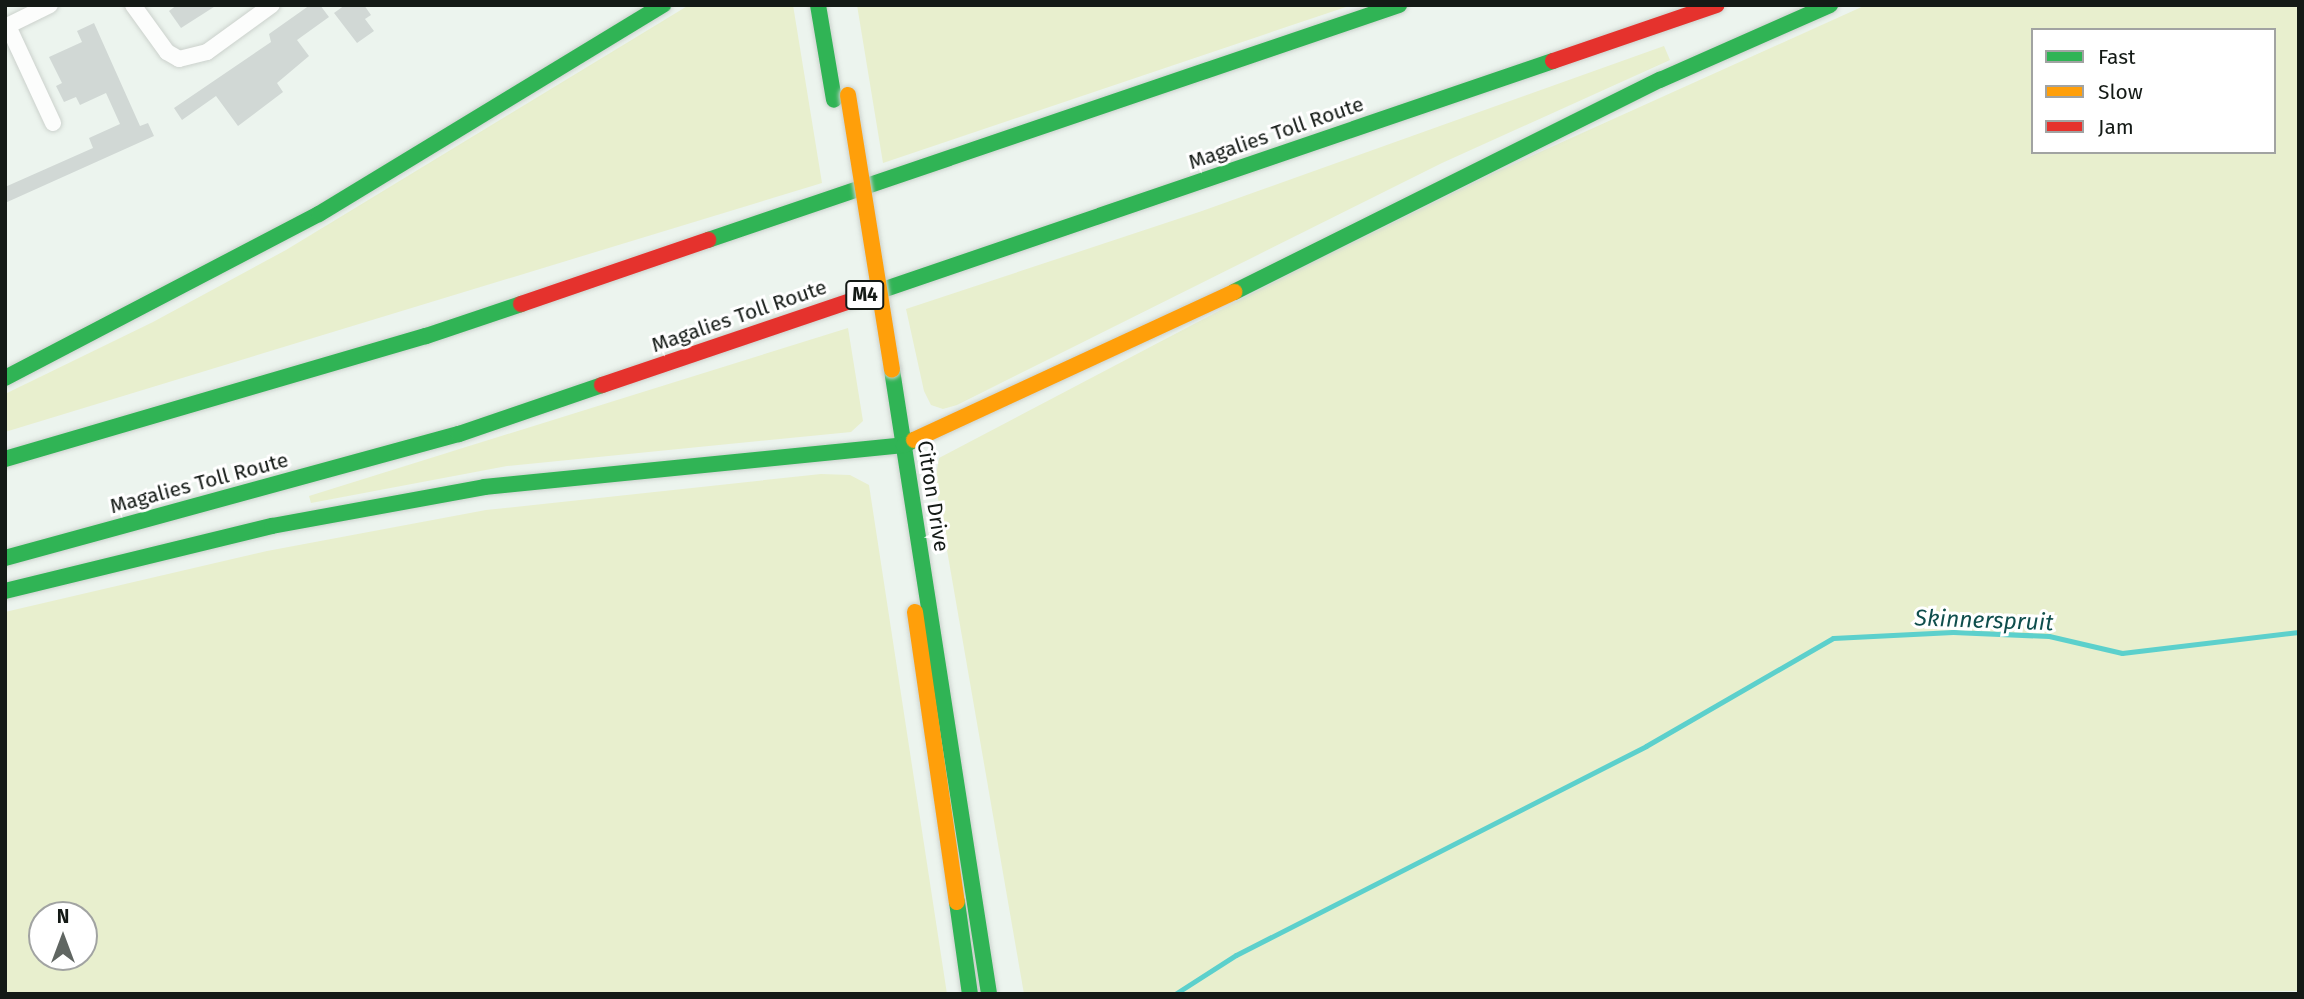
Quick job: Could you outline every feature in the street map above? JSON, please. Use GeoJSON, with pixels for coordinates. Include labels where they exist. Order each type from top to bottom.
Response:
{"type":"FeatureCollection","features":[{"type":"Feature","properties":{"kind":"main road"},"geometry":{"type":"LineString","coordinates":[[5,377],[318,214],[663,5]]}},
{"type":"Feature","properties":{"kind":"main road","name":"Citron Drive"},"geometry":{"type":"LineString","coordinates":[[818,5],[841,98],[989,994]]}},
{"type":"Feature","properties":{"kind":"main road","name":"Citron Drive"},"geometry":{"type":"LineString","coordinates":[[835,5],[841,98]]}},
{"type":"Feature","properties":{"kind":"main road"},"geometry":{"type":"LineString","coordinates":[[5,459],[426,336],[1399,5]]}},
{"type":"Feature","properties":{"kind":"main road","name":"Magalies Toll Route"},"geometry":{"type":"LineString","coordinates":[[5,558],[459,434],[1717,5]]}},
{"type":"Feature","properties":{"kind":"main road"},"geometry":{"type":"LineString","coordinates":[[5,591],[272,526],[484,487],[690,463],[897,446],[1278,272],[1660,80],[1830,5]]}},
{"type":"Feature","properties":{"kind":"main road","name":"Citron Drive"},"geometry":{"type":"LineString","coordinates":[[897,446],[970,994]]}},
{"type":"Feature","properties":{"kind":"street"},"geometry":{"type":"LineString","coordinates":[[50,5],[7,26],[53,122]]}},
{"type":"Feature","properties":{"kind":"street"},"geometry":{"type":"LineString","coordinates":[[132,5],[167,52],[191,59],[272,5]]}},
{"type":"Feature","properties":{"kind":"green space"},"geometry":{"type":"Polygon","coordinates":[[[689,5],[793,5],[822,183],[5,432],[5,394],[153,322],[286,250],[689,5]]]}},
{"type":"Feature","properties":{"kind":"green space"},"geometry":{"type":"Polygon","coordinates":[[[857,5],[1352,5],[883,163],[857,5]]]}},
{"type":"Feature","properties":{"kind":"green space"},"geometry":{"type":"Polygon","coordinates":[[[1866,5],[2299,5],[2299,991],[1024,994],[935,481],[939,458],[1295,271],[1496,172],[1866,5]]]}},
{"type":"Feature","properties":{"kind":"green space"},"geometry":{"type":"Polygon","coordinates":[[[1664,46],[1670,60],[1442,163],[957,405],[943,409],[931,405],[924,391],[906,309],[1202,211],[1664,46]]]}},
{"type":"Feature","properties":{"kind":"green space"},"geometry":{"type":"Polygon","coordinates":[[[848,328],[863,421],[851,432],[507,466],[311,503],[309,496],[848,328]]]}},
{"type":"Feature","properties":{"kind":"green space"},"geometry":{"type":"Polygon","coordinates":[[[821,474],[850,475],[869,485],[947,994],[5,994],[5,612],[267,551],[486,510],[821,474]]]}},
{"type":"Feature","properties":{"kind":"building"},"geometry":{"type":"Polygon","coordinates":[[[177,5],[217,5],[181,28],[169,11],[177,5]]]}},
{"type":"Feature","properties":{"kind":"building"},"geometry":{"type":"Polygon","coordinates":[[[310,5],[320,5],[329,17],[297,40],[309,56],[277,83],[283,92],[238,126],[216,96],[182,120],[174,108],[271,42],[269,34],[310,5]]]}},
{"type":"Feature","properties":{"kind":"building"},"geometry":{"type":"Polygon","coordinates":[[[345,5],[364,5],[371,15],[365,19],[374,31],[357,43],[334,13],[345,5]]]}},
{"type":"Feature","properties":{"kind":"building"},"geometry":{"type":"Polygon","coordinates":[[[94,23],[140,126],[148,123],[154,136],[5,203],[5,187],[93,148],[89,138],[120,124],[106,93],[80,105],[76,97],[64,102],[56,86],[62,83],[49,57],[82,42],[77,31],[94,23]]]}},
{"type":"Feature","properties":{"kind":"waterway","name":"Skinnerspruit"},"geometry":{"type":"LineString","coordinates":[[1175,994],[1236,955],[1646,746],[1833,638],[1953,632],[2049,636],[2122,653],[2299,632]]}},
{"type":"Feature","properties":{"kind":"traffic: fast"},"geometry":{"type":"LineString","coordinates":[[5,378],[319,214],[663,5]]}},
{"type":"Feature","properties":{"kind":"traffic: fast"},"geometry":{"type":"LineString","coordinates":[[818,5],[834,100]]}},
{"type":"Feature","properties":{"kind":"traffic: fast"},"geometry":{"type":"LineString","coordinates":[[708,240],[1399,5]]}},
{"type":"Feature","properties":{"kind":"traffic: fast"},"geometry":{"type":"LineString","coordinates":[[1234,292],[1660,80],[1830,5]]}},
{"type":"Feature","properties":{"kind":"traffic: fast"},"geometry":{"type":"LineString","coordinates":[[853,300],[1553,61]]}},
{"type":"Feature","properties":{"kind":"traffic: fast"},"geometry":{"type":"LineString","coordinates":[[5,459],[426,336],[521,304]]}},
{"type":"Feature","properties":{"kind":"traffic: fast"},"geometry":{"type":"LineString","coordinates":[[892,370],[989,994]]}},
{"type":"Feature","properties":{"kind":"traffic: fast"},"geometry":{"type":"LineString","coordinates":[[5,558],[459,434],[602,385]]}},
{"type":"Feature","properties":{"kind":"traffic: fast"},"geometry":{"type":"LineString","coordinates":[[5,591],[272,526],[484,487],[904,445],[914,440]]}},
{"type":"Feature","properties":{"kind":"traffic: fast"},"geometry":{"type":"LineString","coordinates":[[957,902],[970,994]]}},
{"type":"Feature","properties":{"kind":"traffic: slow"},"geometry":{"type":"LineString","coordinates":[[848,95],[892,370]]}},
{"type":"Feature","properties":{"kind":"traffic: slow"},"geometry":{"type":"LineString","coordinates":[[914,440],[1234,292]]}},
{"type":"Feature","properties":{"kind":"traffic: slow"},"geometry":{"type":"LineString","coordinates":[[915,612],[957,902]]}},
{"type":"Feature","properties":{"kind":"traffic: jam"},"geometry":{"type":"LineString","coordinates":[[1553,61],[1717,5]]}},
{"type":"Feature","properties":{"kind":"traffic: jam"},"geometry":{"type":"LineString","coordinates":[[521,304],[708,240]]}},
{"type":"Feature","properties":{"kind":"traffic: jam"},"geometry":{"type":"LineString","coordinates":[[602,385],[853,300]]}}]}
